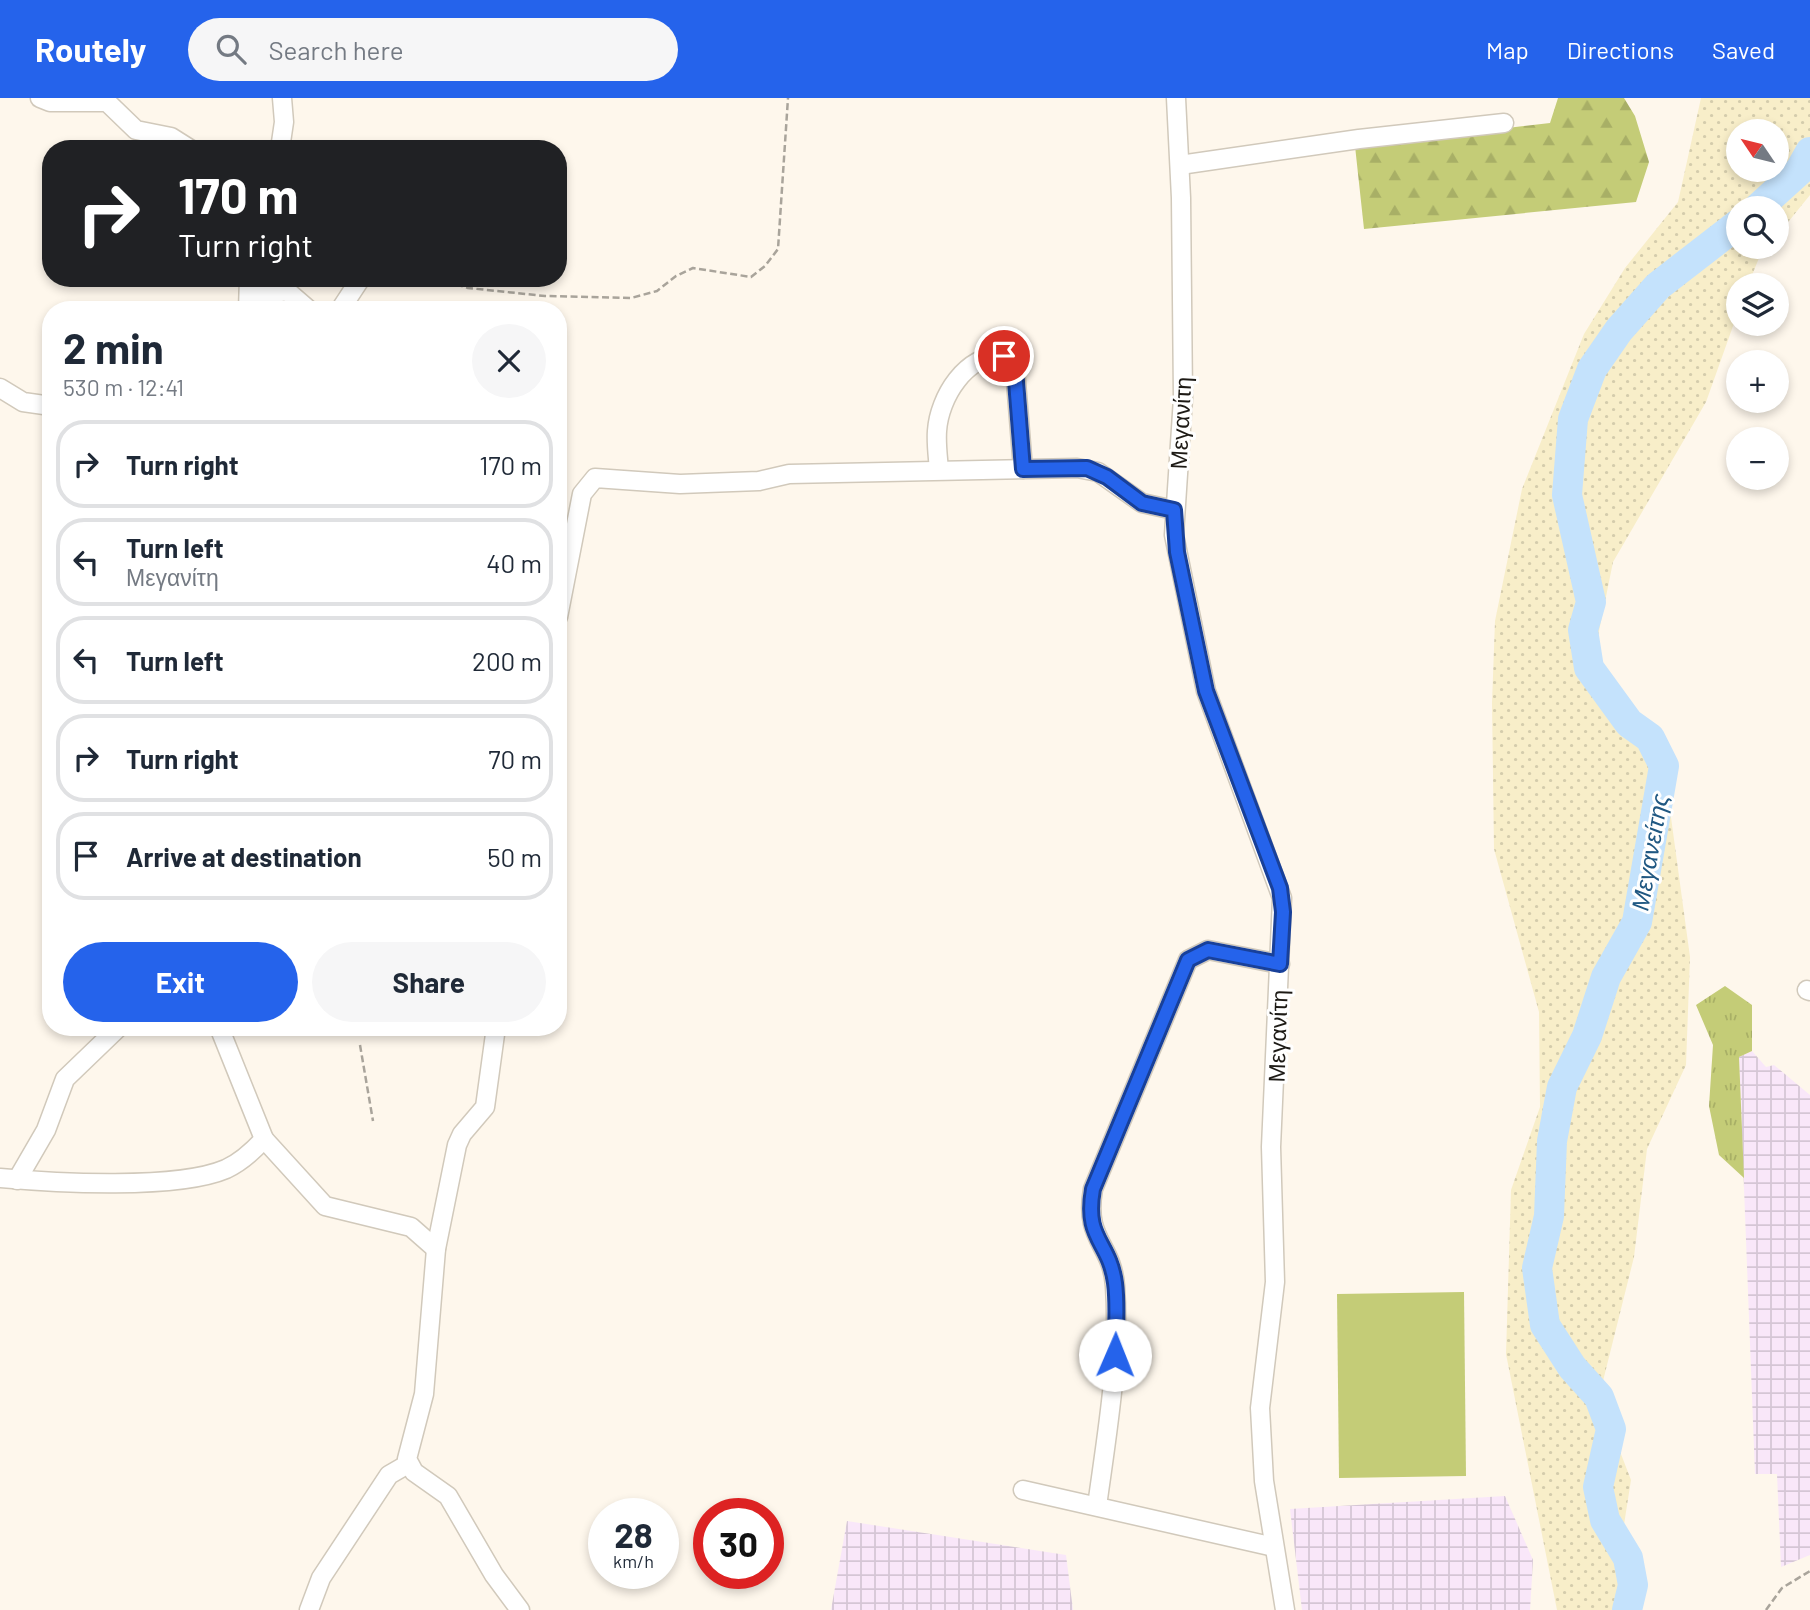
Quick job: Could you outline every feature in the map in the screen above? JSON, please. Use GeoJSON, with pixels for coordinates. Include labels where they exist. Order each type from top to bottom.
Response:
{"type":"FeatureCollection","features":[{"type":"Feature","properties":{"kind":"street"},"geometry":{"type":"LineString","coordinates":[[40,98],[49,102],[107,102],[136,130],[176,140]]}},
{"type":"Feature","properties":{"kind":"street"},"geometry":{"type":"LineString","coordinates":[[281,140],[284,122],[282,98]]}},
{"type":"Feature","properties":{"kind":"street","name":"Μεγανίτη"},"geometry":{"type":"LineString","coordinates":[[1175,98],[1180,165],[1184,398],[1174,510],[1177,552],[1206,691],[1280,888],[1283,912],[1271,1147],[1275,1282],[1261,1408],[1264,1481],[1286,1610]]}},
{"type":"Feature","properties":{"kind":"street"},"geometry":{"type":"LineString","coordinates":[[1180,165],[1359,139],[1504,123]]}},
{"type":"Feature","properties":{"kind":"street"},"geometry":{"type":"LineString","coordinates":[[254,301],[287,291],[299,301]]}},
{"type":"Feature","properties":{"kind":"street"},"geometry":{"type":"LineString","coordinates":[[939,470],[937,430],[946,400],[970,365],[995,355],[1004,356],[1015,369],[1023,469]]}},
{"type":"Feature","properties":{"kind":"street"},"geometry":{"type":"LineString","coordinates":[[0,388],[23,402],[42,405]]}},
{"type":"Feature","properties":{"kind":"street"},"geometry":{"type":"LineString","coordinates":[[567,571],[582,495],[595,478],[680,484],[759,481],[789,474],[1087,468],[1107,477],[1142,503],[1174,510]]}},
{"type":"Feature","properties":{"kind":"street"},"geometry":{"type":"LineString","coordinates":[[1097,1506],[1114,1381],[1116,1328],[1115,1282],[1110,1262],[1093,1233],[1089,1213],[1093,1189],[1188,960],[1208,950],[1280,964]]}},
{"type":"Feature","properties":{"kind":"street"},"geometry":{"type":"LineString","coordinates":[[9,1179],[46,1130],[65,1079],[109,1036]]}},
{"type":"Feature","properties":{"kind":"street"},"geometry":{"type":"LineString","coordinates":[[223,1036],[264,1139],[325,1206],[411,1227],[436,1249]]}},
{"type":"Feature","properties":{"kind":"street"},"geometry":{"type":"LineString","coordinates":[[495,1036],[485,1107],[458,1140],[436,1249],[424,1394],[407,1454],[408,1464],[414,1472],[448,1496],[494,1576],[520,1610]]}},
{"type":"Feature","properties":{"kind":"street"},"geometry":{"type":"LineString","coordinates":[[9,1179],[103,1182],[194,1176],[230,1166],[264,1139]]}},
{"type":"Feature","properties":{"kind":"street"},"geometry":{"type":"LineString","coordinates":[[309,1610],[321,1577],[389,1475],[408,1464]]}},
{"type":"Feature","properties":{"kind":"street"},"geometry":{"type":"LineString","coordinates":[[1023,1490],[1274,1547]]}},
{"type":"Feature","properties":{"kind":"path"},"geometry":{"type":"LineString","coordinates":[[465,287],[519,294],[631,298],[657,291],[676,276],[693,268],[751,277],[765,266],[778,249],[788,98]]}},
{"type":"Feature","properties":{"kind":"path"},"geometry":{"type":"LineString","coordinates":[[360,1045],[373,1121]]}},
{"type":"Feature","properties":{"kind":"path"},"geometry":{"type":"LineString","coordinates":[[1766,1610],[1782,1588],[1810,1571]]}},
{"type":"Feature","properties":{"kind":"shaded area"},"geometry":{"type":"Polygon","coordinates":[[[1752,1051],[1766,1067],[1774,1065],[1810,1095],[1810,1555],[1781,1567],[1777,1474],[1755,1474],[1739,1057],[1752,1051]]]}},
{"type":"Feature","properties":{"kind":"shaded area"},"geometry":{"type":"Polygon","coordinates":[[[1505,1496],[1533,1560],[1530,1610],[1302,1610],[1290,1509],[1505,1496]]]}},
{"type":"Feature","properties":{"kind":"shaded area"},"geometry":{"type":"Polygon","coordinates":[[[847,1521],[1066,1555],[1073,1610],[831,1610],[847,1521]]]}},
{"type":"Feature","properties":{"kind":"green space"},"geometry":{"type":"Polygon","coordinates":[[[1558,98],[1624,98],[1635,116],[1649,162],[1636,202],[1364,229],[1355,146],[1550,123],[1558,98]]]}},
{"type":"Feature","properties":{"kind":"green space"},"geometry":{"type":"Polygon","coordinates":[[[1725,986],[1752,1005],[1752,1051],[1739,1057],[1744,1178],[1719,1155],[1709,1106],[1713,1045],[1696,1005],[1725,986]]]}},
{"type":"Feature","properties":{"kind":"green space"},"geometry":{"type":"Polygon","coordinates":[[[1464,1292],[1466,1476],[1339,1478],[1337,1294],[1464,1292]]]}},
{"type":"Feature","properties":{"kind":"sand"},"geometry":{"type":"Polygon","coordinates":[[[1701,98],[1810,98],[1810,195],[1789,221],[1789,196],[1726,196],[1726,259],[1759,259],[1753,273],[1726,273],[1726,336],[1729,336],[1706,402],[1613,562],[1596,646],[1629,723],[1664,766],[1690,957],[1686,1065],[1647,1149],[1634,1257],[1599,1397],[1631,1480],[1618,1563],[1632,1610],[1557,1610],[1506,1354],[1511,1190],[1540,1107],[1539,1012],[1494,849],[1492,703],[1495,621],[1522,489],[1584,334],[1625,268],[1678,202],[1701,98]]]}},
{"type":"Feature","properties":{"kind":"waterway","name":"Μεγανείτης"},"geometry":{"type":"LineString","coordinates":[[1771,196],[1800,170],[1810,152]]}},
{"type":"Feature","properties":{"kind":"waterway","name":"Μεγανείτης"},"geometry":{"type":"LineString","coordinates":[[1627,1610],[1633,1585],[1628,1558],[1605,1520],[1598,1487],[1611,1429],[1599,1397],[1572,1367],[1545,1325],[1537,1268],[1549,1216],[1552,1141],[1562,1087],[1587,1036],[1606,977],[1637,922],[1664,766],[1650,738],[1629,723],[1589,668],[1583,630],[1591,602],[1567,495],[1573,419],[1592,369],[1619,330],[1658,286],[1726,233]]}},
{"type":"Feature","properties":{"kind":"route"},"geometry":{"type":"LineString","coordinates":[[1004,356],[1011,361],[1015,369],[1023,469],[1087,468],[1107,477],[1142,503],[1174,510],[1177,552],[1206,691],[1246,802],[1277,877],[1282,898],[1280,964],[1208,950],[1188,960],[1180,974],[1107,1162],[1093,1189],[1089,1213],[1093,1233],[1110,1262],[1115,1282],[1115,1355]]}}]}
